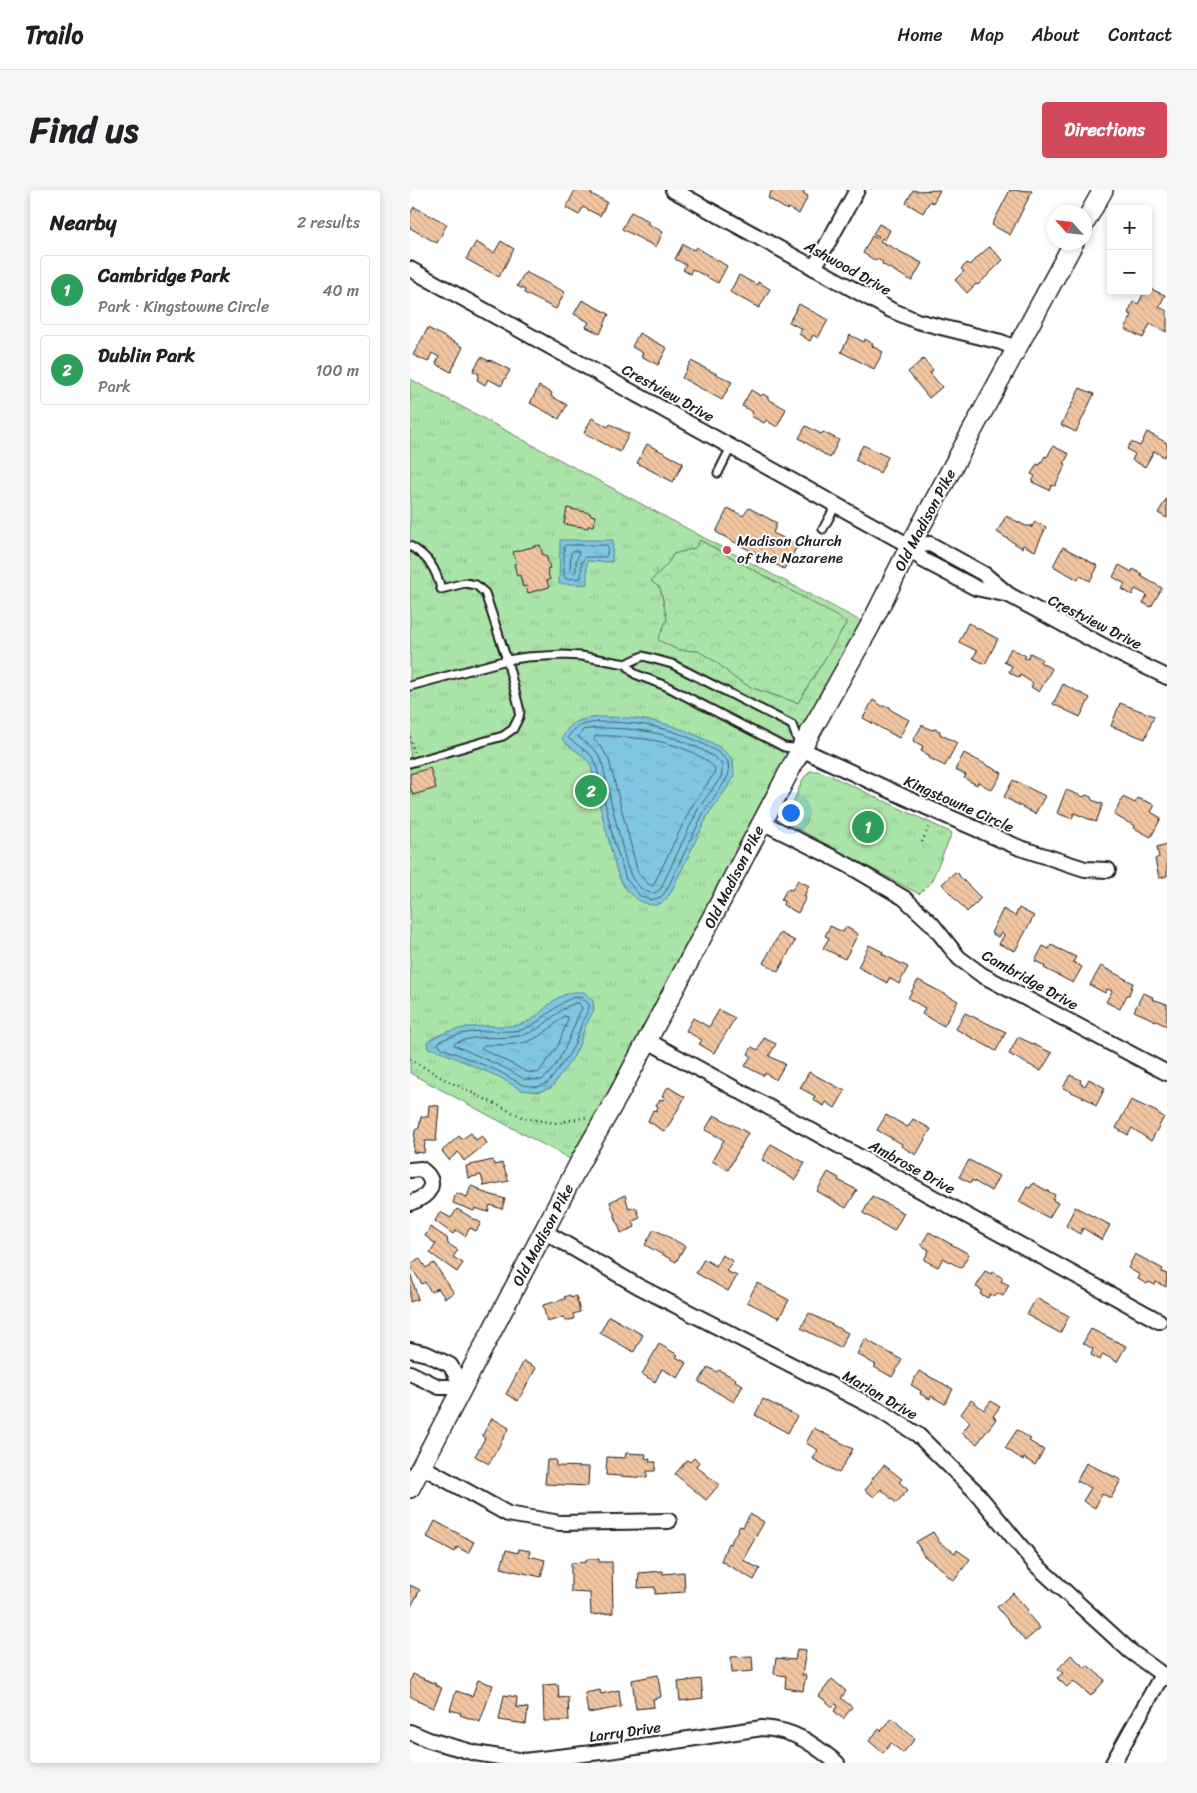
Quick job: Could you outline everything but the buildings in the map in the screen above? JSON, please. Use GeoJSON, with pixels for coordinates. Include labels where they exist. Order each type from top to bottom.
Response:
{"type":"FeatureCollection","features":[{"type":"Feature","properties":{"kind":"main road"},"geometry":{"type":"LineString","coordinates":[[1092,209],[1102,190]]}},
{"type":"Feature","properties":{"kind":"main road","name":"Old Madison Pike"},"geometry":{"type":"LineString","coordinates":[[410,1488],[580,1162],[648,1041],[762,822],[870,626],[910,546],[1070,250]]}},
{"type":"Feature","properties":{"kind":"street","name":"Ashwood Drive"},"geometry":{"type":"LineString","coordinates":[[673,190],[891,310],[917,321],[1001,342],[1018,349]]}},
{"type":"Feature","properties":{"kind":"street"},"geometry":{"type":"LineString","coordinates":[[814,268],[857,190]]}},
{"type":"Feature","properties":{"kind":"street","name":"Crestview Drive"},"geometry":{"type":"LineString","coordinates":[[410,269],[910,546],[923,560],[976,588],[1009,595],[1111,650],[1167,676]]}},
{"type":"Feature","properties":{"kind":"street","name":"Kingstowne Circle"},"geometry":{"type":"LineString","coordinates":[[801,749],[1020,848],[1084,869],[1108,870]]}},
{"type":"Feature","properties":{"kind":"street","name":"Cambridge Drive"},"geometry":{"type":"LineString","coordinates":[[762,822],[846,864],[904,898],[932,924],[959,958],[982,975],[1167,1073]]}},
{"type":"Feature","properties":{"kind":"street","name":"Ambrose Drive"},"geometry":{"type":"LineString","coordinates":[[648,1041],[1159,1321]]}},
{"type":"Feature","properties":{"kind":"street"},"geometry":{"type":"LineString","coordinates":[[410,1170],[421,1169],[427,1173],[431,1180],[431,1187],[427,1194],[420,1200],[410,1203]]}},
{"type":"Feature","properties":{"kind":"street","name":"Marion Drive"},"geometry":{"type":"LineString","coordinates":[[545,1232],[638,1286],[879,1410],[918,1435],[975,1491],[1036,1565],[1130,1651],[1164,1676]]}},
{"type":"Feature","properties":{"kind":"street"},"geometry":{"type":"LineString","coordinates":[[410,1350],[450,1364],[462,1387],[438,1387],[410,1373]]}},
{"type":"Feature","properties":{"kind":"street"},"geometry":{"type":"LineString","coordinates":[[421,1466],[508,1514],[560,1523],[669,1521]]}},
{"type":"Feature","properties":{"kind":"street"},"geometry":{"type":"LineString","coordinates":[[1113,1763],[1164,1676]]}},
{"type":"Feature","properties":{"kind":"street","name":"Larry Drive"},"geometry":{"type":"LineString","coordinates":[[410,1732],[428,1740],[475,1754],[524,1761],[610,1757],[762,1728],[780,1729],[796,1734],[814,1744],[837,1763]]}},
{"type":"Feature","properties":{"kind":"lane"},"geometry":{"type":"LineString","coordinates":[[718,473],[731,447]]}},
{"type":"Feature","properties":{"kind":"lane"},"geometry":{"type":"LineString","coordinates":[[823,528],[836,505]]}},
{"type":"Feature","properties":{"kind":"lane"},"geometry":{"type":"LineString","coordinates":[[410,546],[424,556],[434,567],[441,589],[465,583],[476,585],[482,589],[488,599],[520,711],[513,729],[503,736],[410,763]]}},
{"type":"Feature","properties":{"kind":"lane"},"geometry":{"type":"LineString","coordinates":[[410,686],[506,660],[563,654],[626,664],[643,656],[672,664],[792,725],[801,749],[784,747],[666,686],[635,674],[626,664]]}},
{"type":"Feature","properties":{"kind":"path"},"geometry":{"type":"LineString","coordinates":[[922,842],[929,826]]}},
{"type":"Feature","properties":{"kind":"path"},"geometry":{"type":"LineString","coordinates":[[410,1059],[442,1078],[524,1118],[555,1122],[590,1117]]}},
{"type":"Feature","properties":{"kind":"green space"},"geometry":{"type":"Polygon","coordinates":[[[410,379],[866,624],[616,1086],[570,1159],[410,1073],[410,379]],[[700,540],[695,548],[673,554],[666,565],[651,581],[660,588],[667,619],[658,640],[678,650],[698,651],[716,662],[733,677],[752,688],[798,703],[847,622],[700,540]]]}},
{"type":"Feature","properties":{"kind":"green space"},"geometry":{"type":"Polygon","coordinates":[[[700,540],[848,622],[798,703],[752,688],[733,677],[716,662],[698,651],[678,650],[657,640],[667,619],[660,588],[651,581],[666,565],[673,554],[695,548],[700,540]]]}},
{"type":"Feature","properties":{"kind":"green space"},"geometry":{"type":"Polygon","coordinates":[[[810,771],[819,771],[829,775],[952,833],[931,882],[919,894],[785,822],[803,779],[810,771]]]}},
{"type":"Feature","properties":{"kind":"water"},"geometry":{"type":"Polygon","coordinates":[[[560,540],[613,540],[612,562],[587,561],[587,584],[559,584],[560,540]]]}},
{"type":"Feature","properties":{"kind":"water"},"geometry":{"type":"Polygon","coordinates":[[[598,717],[639,719],[678,728],[716,745],[733,760],[734,775],[731,782],[708,815],[670,894],[663,901],[655,905],[636,899],[624,887],[615,865],[591,766],[585,758],[562,739],[568,728],[576,722],[598,717]]]}},
{"type":"Feature","properties":{"kind":"water"},"geometry":{"type":"Polygon","coordinates":[[[573,992],[584,992],[593,1001],[594,1010],[574,1056],[551,1088],[538,1092],[521,1090],[501,1078],[437,1050],[428,1048],[427,1042],[453,1030],[482,1026],[511,1026],[526,1023],[552,1002],[573,992]]]}},
{"type":"Feature","properties":{"kind":"place","name":"Madison Church of the Nazarene"},"geometry":{"type":"Point","coordinates":[727,550]}},
{"type":"Feature","properties":{"kind":"place","name":"Dublin Park"},"geometry":{"type":"Point","coordinates":[591,791]}},
{"type":"Feature","properties":{"kind":"place","name":"Cambridge Park"},"geometry":{"type":"Point","coordinates":[868,827]}}]}
